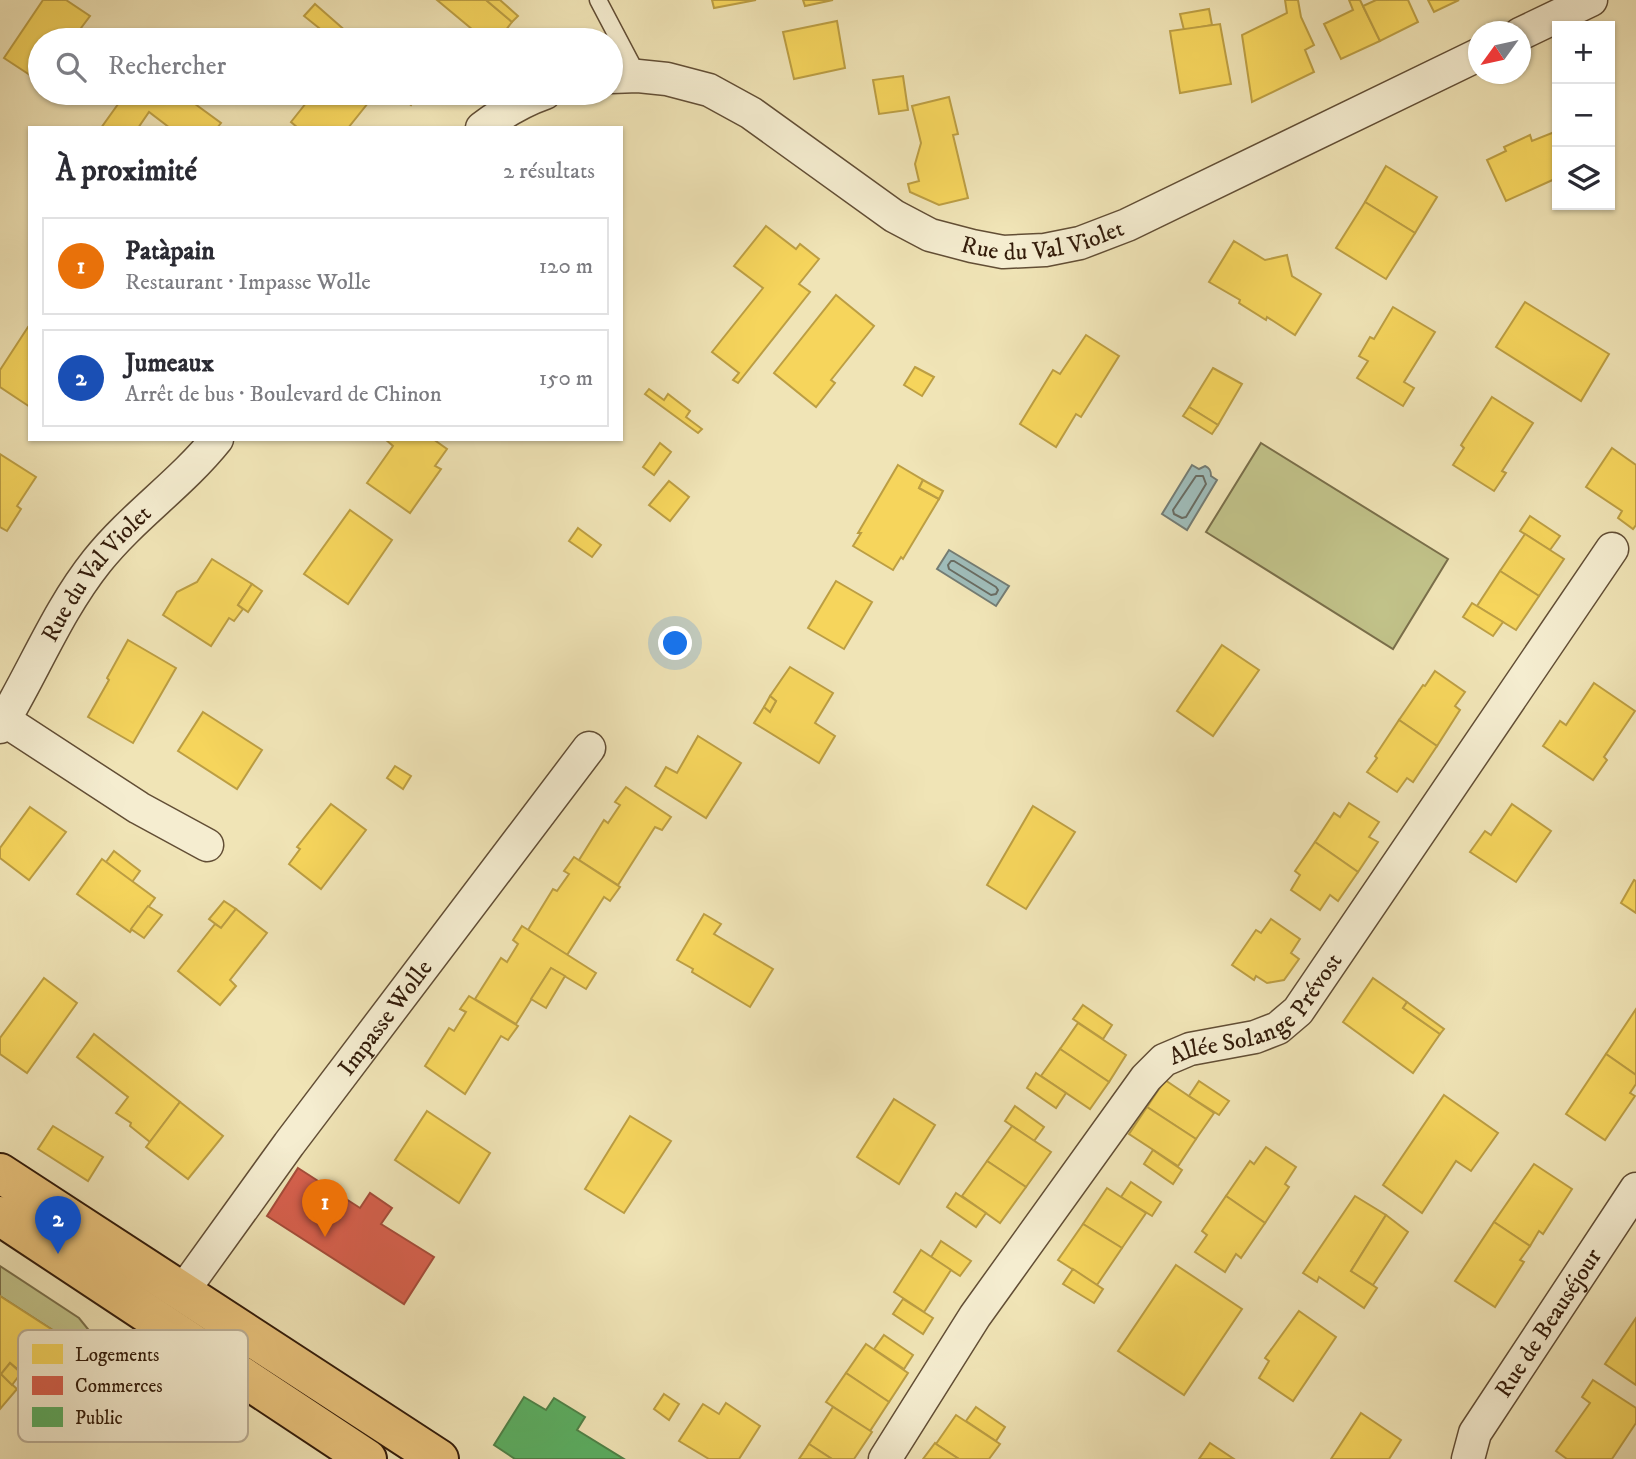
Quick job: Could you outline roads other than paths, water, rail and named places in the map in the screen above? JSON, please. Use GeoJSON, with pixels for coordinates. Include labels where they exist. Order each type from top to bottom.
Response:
{"type":"FeatureCollection","features":[{"type":"Feature","properties":{"kind":"main road"},"geometry":{"type":"LineString","coordinates":[[0,1173],[242,1330]]}},
{"type":"Feature","properties":{"kind":"main road"},"geometry":{"type":"LineString","coordinates":[[0,1216],[172,1330]]}},
{"type":"Feature","properties":{"kind":"main road"},"geometry":{"type":"LineString","coordinates":[[248,1334],[439,1459]]}},
{"type":"Feature","properties":{"kind":"main road"},"geometry":{"type":"LineString","coordinates":[[248,1380],[367,1459]]}},
{"type":"Feature","properties":{"kind":"street"},"geometry":{"type":"LineString","coordinates":[[1531,29],[1591,0]]}},
{"type":"Feature","properties":{"kind":"street","name":"Rue du Val Violet"},"geometry":{"type":"LineString","coordinates":[[624,76],[667,79],[709,90],[751,113],[894,216],[930,235],[1003,252],[1045,250],[1080,243],[1127,225],[1468,60]]}},
{"type":"Feature","properties":{"kind":"street"},"geometry":{"type":"LineString","coordinates":[[485,126],[517,105]]}},
{"type":"Feature","properties":{"kind":"street","name":"Rue du Val Violet"},"geometry":{"type":"LineString","coordinates":[[2,723],[69,602],[96,562],[215,441]]}},
{"type":"Feature","properties":{"kind":"street","name":"Allée Solange Prévost"},"geometry":{"type":"LineString","coordinates":[[885,1459],[975,1316],[1146,1077],[1164,1059],[1189,1049],[1255,1037],[1278,1028],[1298,1011],[1612,549]]}},
{"type":"Feature","properties":{"kind":"street"},"geometry":{"type":"LineString","coordinates":[[2,723],[139,808],[207,845]]}},
{"type":"Feature","properties":{"kind":"street","name":"Impasse Wolle"},"geometry":{"type":"LineString","coordinates":[[183,1291],[289,1144],[589,748]]}},
{"type":"Feature","properties":{"kind":"street","name":"Rue de Beauséjour"},"geometry":{"type":"LineString","coordinates":[[1468,1459],[1475,1433],[1636,1189]]}},
{"type":"Feature","properties":{"kind":"lane"},"geometry":{"type":"LineString","coordinates":[[598,0],[608,28]]}},
{"type":"Feature","properties":{"kind":"water"},"geometry":{"type":"Polygon","coordinates":[[[1192,465],[1199,469],[1207,467],[1211,476],[1217,480],[1187,530],[1162,514],[1192,465]]]}},
{"type":"Feature","properties":{"kind":"water"},"geometry":{"type":"Polygon","coordinates":[[[949,550],[1009,586],[996,606],[937,569],[949,550]]]}},
{"type":"Feature","properties":{"kind":"place","name":"Patàpain"},"geometry":{"type":"Point","coordinates":[325,1237]}},
{"type":"Feature","properties":{"kind":"place","name":"Jumeaux"},"geometry":{"type":"Point","coordinates":[58,1254]}}]}
